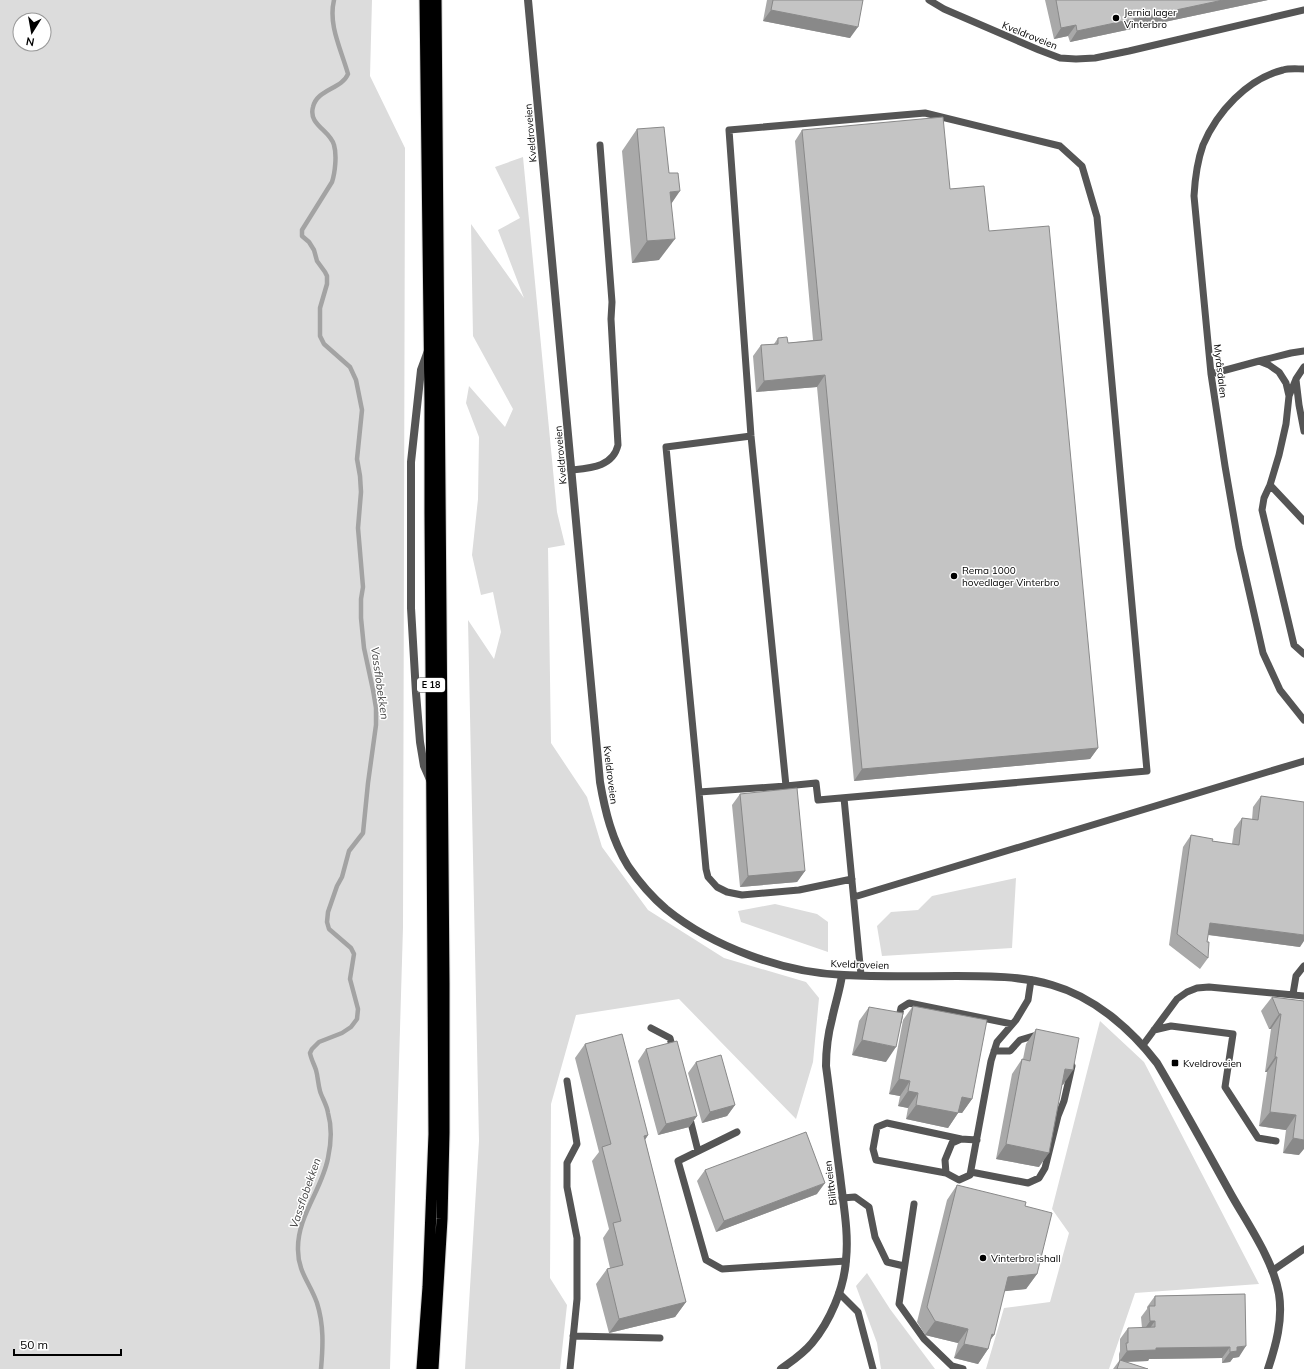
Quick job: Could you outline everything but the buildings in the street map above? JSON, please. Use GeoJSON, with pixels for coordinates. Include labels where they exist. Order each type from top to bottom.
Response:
{"type":"FeatureCollection","features":[{"type":"Feature","properties":{"kind":"highway","name":"E 18"},"geometry":{"type":"LineString","coordinates":[[422,1369],[428,1279],[434,1134],[430,347],[426,0]]}},
{"type":"Feature","properties":{"kind":"highway","name":"E 18"},"geometry":{"type":"LineString","coordinates":[[433,1369],[442,1219],[444,1133],[436,0]]}},
{"type":"Feature","properties":{"kind":"street","name":"Kveldroveien"},"geometry":{"type":"LineString","coordinates":[[528,0],[602,797],[610,827],[628,865],[640,882],[666,909],[686,924],[708,936],[750,955],[779,964],[820,973],[842,975],[994,976],[1031,980],[1053,985],[1072,992],[1091,1002],[1125,1028],[1143,1045],[1157,1063],[1255,1236],[1272,1271]]}},
{"type":"Feature","properties":{"kind":"street"},"geometry":{"type":"LineString","coordinates":[[430,347],[421,370],[411,462],[411,585],[420,742],[424,766],[432,786]]}},
{"type":"Feature","properties":{"kind":"street","name":"Bilittveien"},"geometry":{"type":"LineString","coordinates":[[781,1369],[799,1356],[811,1344],[831,1314],[839,1293],[846,1261],[847,1246],[826,1059],[828,1034],[841,985],[842,975]]}},
{"type":"Feature","properties":{"kind":"street"},"geometry":{"type":"LineString","coordinates":[[1268,1369],[1275,1349],[1279,1330],[1280,1306],[1279,1294],[1272,1271]]}},
{"type":"Feature","properties":{"kind":"lane","name":"Kveldroveien"},"geometry":{"type":"LineString","coordinates":[[929,0],[944,9],[1018,42],[1060,58],[1076,59],[1095,58],[1130,51],[1304,10]]}},
{"type":"Feature","properties":{"kind":"lane","name":"Myråsdalen"},"geometry":{"type":"LineString","coordinates":[[1304,69],[1284,69],[1266,76],[1246,89],[1231,102],[1219,117],[1204,145],[1197,165],[1194,196],[1211,374],[1232,514],[1264,653],[1280,690],[1304,720]]}},
{"type":"Feature","properties":{"kind":"lane"},"geometry":{"type":"LineString","coordinates":[[699,792],[786,786],[816,783],[818,800],[1147,771],[1097,217],[1082,166],[1060,146],[925,113],[729,130],[751,436],[786,786]]}},
{"type":"Feature","properties":{"kind":"lane"},"geometry":{"type":"LineString","coordinates":[[571,470],[588,469],[603,464],[614,456],[618,445],[611,319],[612,302],[600,145]]}},
{"type":"Feature","properties":{"kind":"lane"},"geometry":{"type":"LineString","coordinates":[[1211,374],[1304,351]]}},
{"type":"Feature","properties":{"kind":"lane"},"geometry":{"type":"LineString","coordinates":[[1259,361],[1279,372],[1286,383],[1289,396]]}},
{"type":"Feature","properties":{"kind":"lane"},"geometry":{"type":"LineString","coordinates":[[1304,367],[1296,379],[1289,396],[1286,424],[1279,456],[1270,485],[1264,498],[1262,510],[1294,645],[1304,654]]}},
{"type":"Feature","properties":{"kind":"lane"},"geometry":{"type":"LineString","coordinates":[[1296,379],[1304,431]]}},
{"type":"Feature","properties":{"kind":"lane"},"geometry":{"type":"LineString","coordinates":[[751,436],[666,447],[706,869],[708,877],[717,887],[727,892],[742,895],[799,890],[852,879]]}},
{"type":"Feature","properties":{"kind":"lane"},"geometry":{"type":"LineString","coordinates":[[1270,485],[1304,521]]}},
{"type":"Feature","properties":{"kind":"lane"},"geometry":{"type":"LineString","coordinates":[[854,897],[1304,761]]}},
{"type":"Feature","properties":{"kind":"lane"},"geometry":{"type":"LineString","coordinates":[[844,798],[861,976]]}},
{"type":"Feature","properties":{"kind":"lane"},"geometry":{"type":"LineString","coordinates":[[1293,994],[1296,976],[1304,966]]}},
{"type":"Feature","properties":{"kind":"lane"},"geometry":{"type":"LineString","coordinates":[[977,1140],[961,1139],[887,1124],[877,1127],[873,1149],[876,1160],[946,1173],[959,1180],[970,1175],[971,1172],[994,1051],[997,1042],[1012,1024],[1028,1000],[1031,980]]}},
{"type":"Feature","properties":{"kind":"lane"},"geometry":{"type":"LineString","coordinates":[[1143,1045],[1177,999],[1187,992],[1197,988],[1209,987],[1304,996]]}},
{"type":"Feature","properties":{"kind":"lane"},"geometry":{"type":"LineString","coordinates":[[897,1029],[900,1008],[908,1003],[1012,1024]]}},
{"type":"Feature","properties":{"kind":"lane"},"geometry":{"type":"LineString","coordinates":[[1154,1030],[1171,1026],[1233,1034],[1225,1087],[1258,1138],[1276,1141]]}},
{"type":"Feature","properties":{"kind":"lane"},"geometry":{"type":"LineString","coordinates":[[651,1028],[670,1038],[676,1061]]}},
{"type":"Feature","properties":{"kind":"lane"},"geometry":{"type":"LineString","coordinates":[[994,1051],[1010,1051],[1020,1040],[1039,1034],[1046,1035]]}},
{"type":"Feature","properties":{"kind":"lane"},"geometry":{"type":"LineString","coordinates":[[971,1172],[1028,1183],[1039,1178],[1045,1168],[1074,1060]]}},
{"type":"Feature","properties":{"kind":"lane"},"geometry":{"type":"LineString","coordinates":[[567,1081],[577,1144],[567,1163],[567,1187],[577,1238],[576,1299],[570,1369]]}},
{"type":"Feature","properties":{"kind":"lane"},"geometry":{"type":"LineString","coordinates":[[687,1106],[698,1151]]}},
{"type":"Feature","properties":{"kind":"lane"},"geometry":{"type":"LineString","coordinates":[[737,1132],[678,1162],[706,1260],[722,1270],[846,1261]]}},
{"type":"Feature","properties":{"kind":"lane"},"geometry":{"type":"LineString","coordinates":[[946,1173],[945,1160],[952,1143],[961,1139]]}},
{"type":"Feature","properties":{"kind":"lane"},"geometry":{"type":"LineString","coordinates":[[842,1198],[855,1197],[869,1207],[875,1237],[887,1262],[904,1266]]}},
{"type":"Feature","properties":{"kind":"lane"},"geometry":{"type":"LineString","coordinates":[[914,1204],[899,1304],[924,1339],[952,1366],[963,1369]]}},
{"type":"Feature","properties":{"kind":"lane"},"geometry":{"type":"LineString","coordinates":[[1272,1271],[1304,1249]]}},
{"type":"Feature","properties":{"kind":"lane"},"geometry":{"type":"LineString","coordinates":[[839,1293],[858,1312],[873,1369]]}},
{"type":"Feature","properties":{"kind":"lane"},"geometry":{"type":"LineString","coordinates":[[573,1336],[660,1338]]}},
{"type":"Feature","properties":{"kind":"shaded area"},"geometry":{"type":"Polygon","coordinates":[[[0,0],[372,0],[370,76],[405,148],[403,927],[390,1369],[0,1369],[0,0]]]}},
{"type":"Feature","properties":{"kind":"shaded area"},"geometry":{"type":"Polygon","coordinates":[[[523,157],[557,512],[565,545],[548,548],[551,743],[587,797],[602,847],[648,910],[724,958],[806,982],[819,998],[813,1062],[796,1119],[679,999],[576,1015],[551,1104],[550,1278],[567,1305],[560,1369],[465,1369],[479,1141],[468,620],[494,659],[501,632],[493,592],[481,595],[472,555],[478,499],[479,437],[466,403],[469,386],[505,427],[513,409],[473,336],[471,224],[524,298],[498,230],[520,218],[495,167],[523,157]]]}},
{"type":"Feature","properties":{"kind":"shaded area"},"geometry":{"type":"Polygon","coordinates":[[[1016,878],[1012,948],[882,956],[877,926],[891,912],[918,910],[932,896],[1016,878]]]}},
{"type":"Feature","properties":{"kind":"shaded area"},"geometry":{"type":"Polygon","coordinates":[[[775,904],[817,914],[828,922],[828,952],[741,922],[738,911],[775,904]]]}},
{"type":"Feature","properties":{"kind":"shaded area"},"geometry":{"type":"Polygon","coordinates":[[[1100,1021],[1144,1062],[1259,1284],[1135,1293],[1109,1369],[986,1369],[1004,1308],[1050,1302],[1069,1233],[1052,1209],[1100,1021]]]}},
{"type":"Feature","properties":{"kind":"shaded area"},"geometry":{"type":"Polygon","coordinates":[[[867,1273],[890,1309],[935,1369],[881,1369],[877,1343],[856,1286],[867,1273]]]}},
{"type":"Feature","properties":{"kind":"waterway","name":"Vassflobekken"},"geometry":{"type":"LineString","coordinates":[[321,1369],[321,1319],[317,1303],[302,1271],[298,1250],[301,1226],[305,1214],[325,1170],[331,1130],[326,1104],[320,1091],[316,1070],[310,1053],[319,1042],[342,1033],[351,1027],[357,1019],[358,1009],[350,979],[354,954],[351,948],[329,929],[327,922],[328,912],[337,886],[342,877],[349,851],[363,833],[376,725],[376,708],[364,648],[361,618],[361,599],[363,587],[358,528],[361,492],[357,459],[362,410],[356,380],[350,367],[324,344],[320,336],[320,308],[327,284],[327,276],[317,261],[314,250],[309,242],[302,236],[302,230],[332,182],[335,164],[334,145],[328,135],[316,123],[312,113],[313,107],[319,96],[341,83],[348,74],[334,28],[334,0]]}},
{"type":"Feature","properties":{"kind":"place","name":"Jernia lager Vinterbro"},"geometry":{"type":"Point","coordinates":[1116,18]}},
{"type":"Feature","properties":{"kind":"place","name":"Rema 1000 hovedlager Vinterbro"},"geometry":{"type":"Point","coordinates":[954,576]}},
{"type":"Feature","properties":{"kind":"place","name":"Kveldroveien"},"geometry":{"type":"Point","coordinates":[1175,1063]}},
{"type":"Feature","properties":{"kind":"place","name":"Vinterbro ishall"},"geometry":{"type":"Point","coordinates":[983,1258]}}]}
